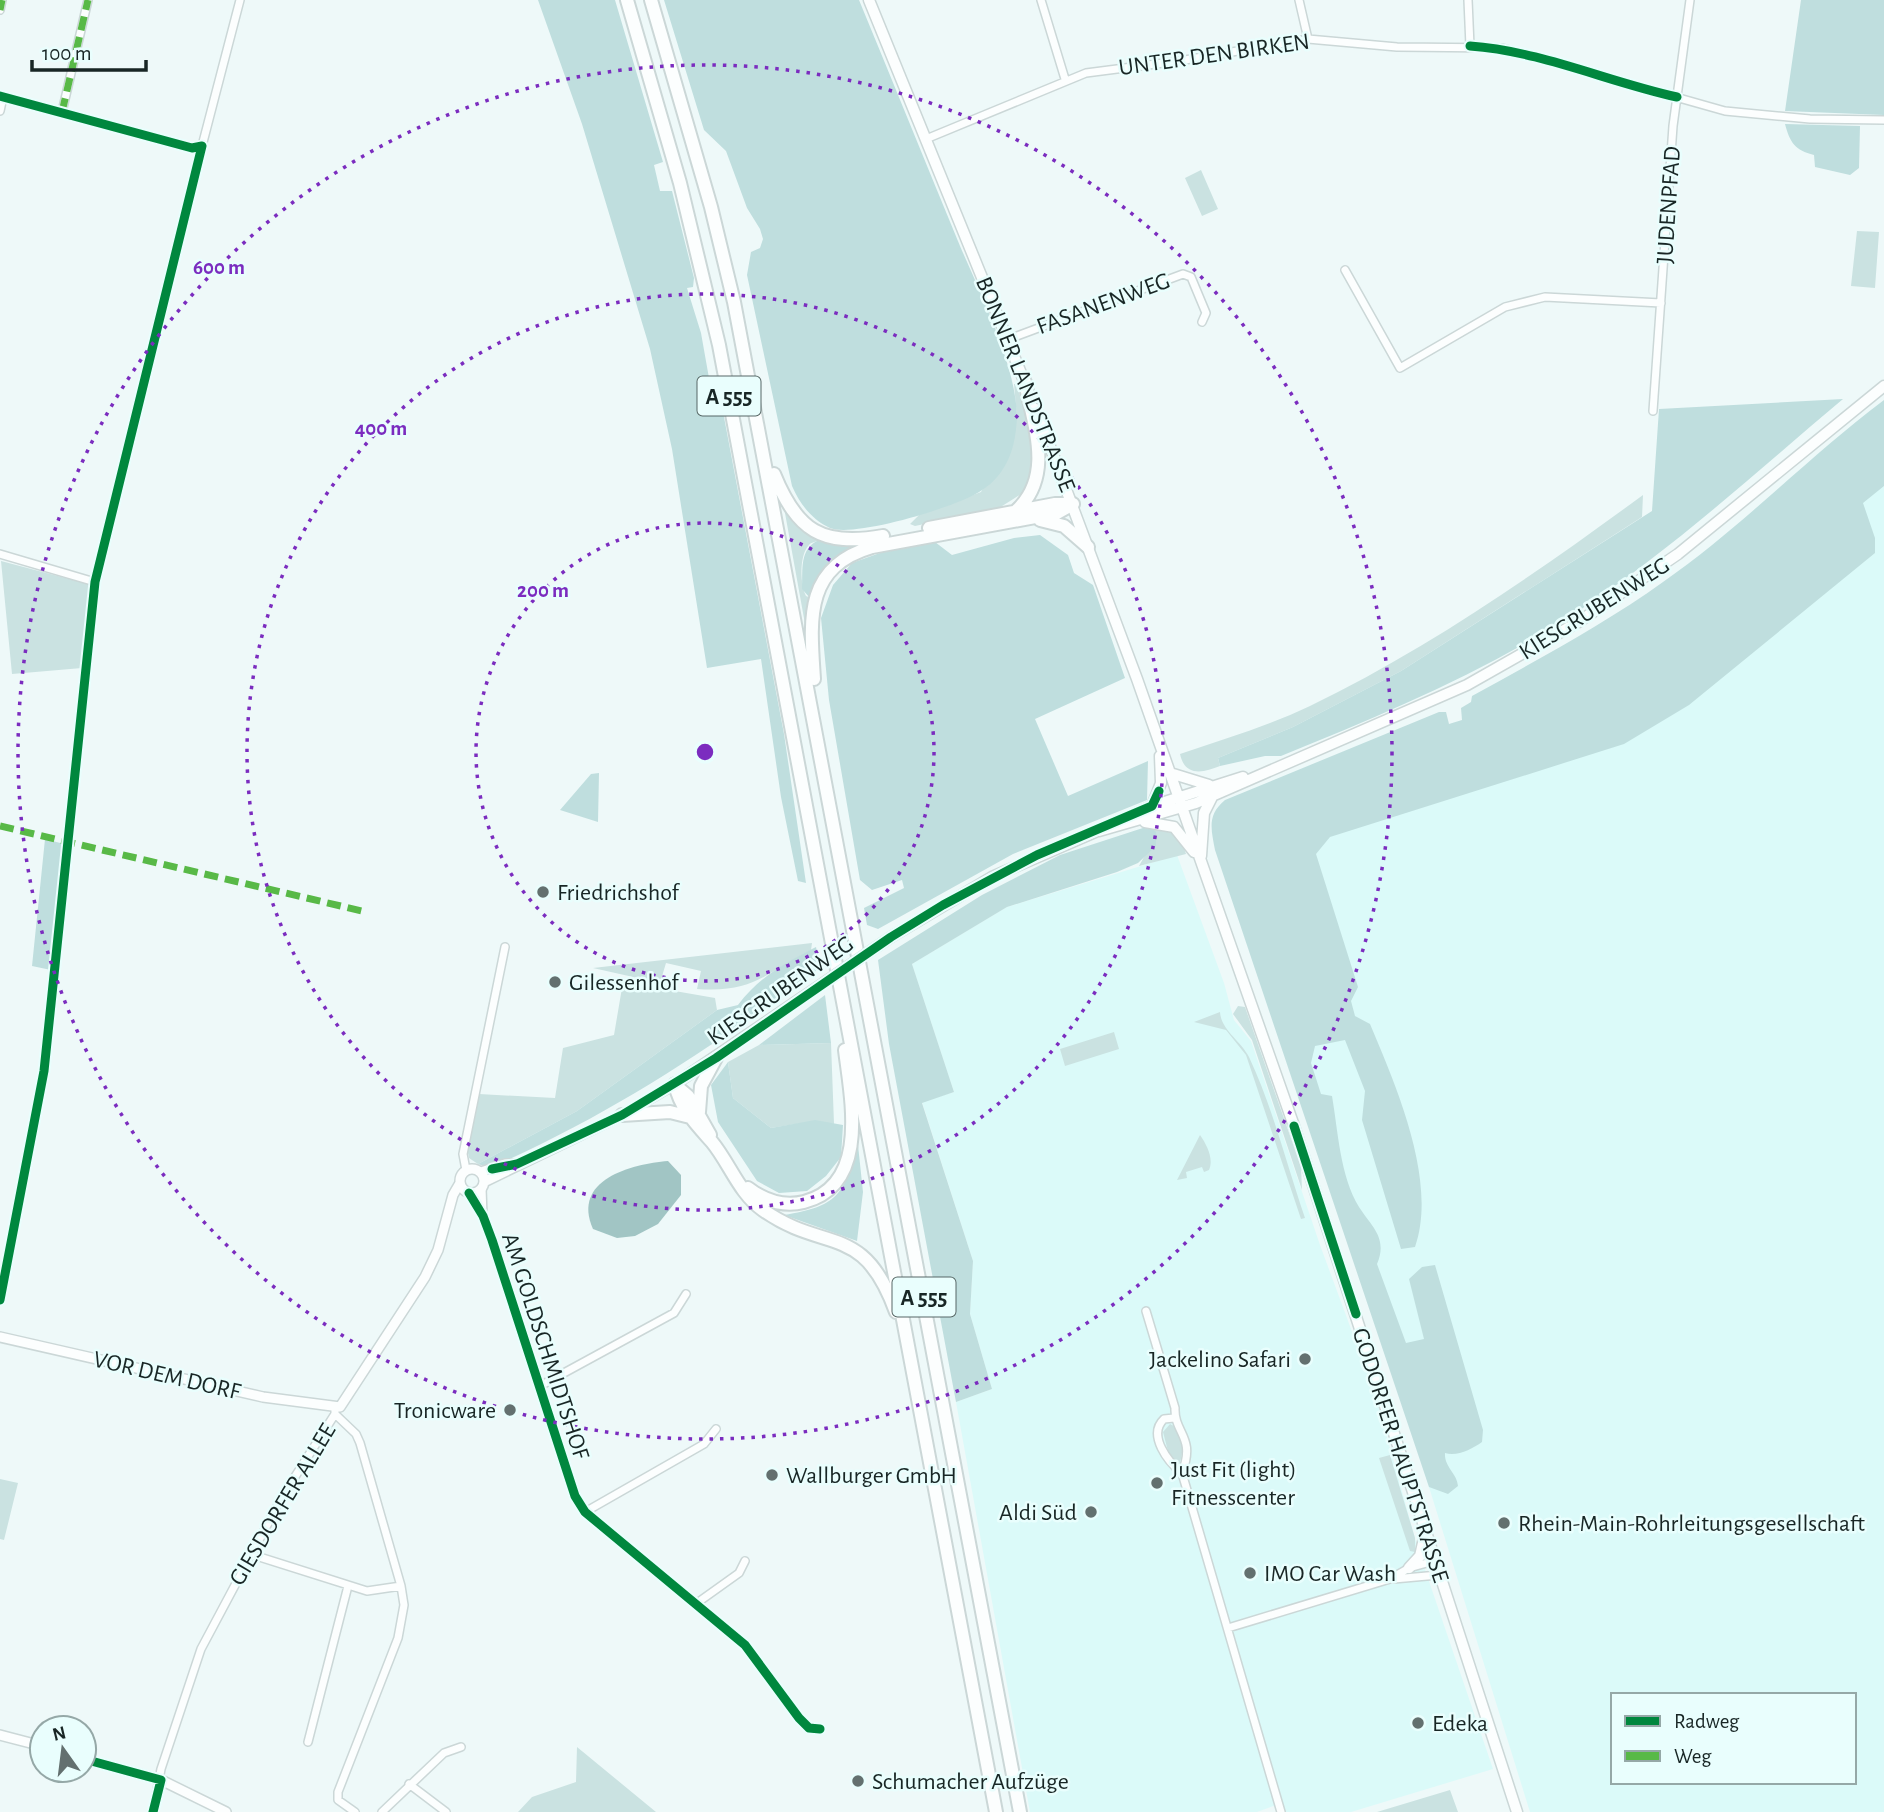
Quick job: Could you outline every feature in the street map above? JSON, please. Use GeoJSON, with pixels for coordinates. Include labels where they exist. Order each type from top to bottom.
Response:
{"type":"FeatureCollection","features":[{"type":"Feature","properties":{"kind":"highway","name":"A 555"},"geometry":{"type":"LineString","coordinates":[[626,0],[680,183],[719,345],[996,1812]]}},
{"type":"Feature","properties":{"kind":"highway","name":"A 555"},"geometry":{"type":"LineString","coordinates":[[651,0],[711,207],[765,452],[1020,1812]]}},
{"type":"Feature","properties":{"kind":"highway"},"geometry":{"type":"LineString","coordinates":[[1016,512],[1032,494],[1040,474],[1038,444],[1025,382]]}},
{"type":"Feature","properties":{"kind":"highway"},"geometry":{"type":"LineString","coordinates":[[765,452],[791,511],[805,526],[823,537],[843,541],[867,539],[1055,504],[1073,505]]}},
{"type":"Feature","properties":{"kind":"highway"},"geometry":{"type":"LineString","coordinates":[[820,745],[812,626],[816,596],[826,574],[845,558],[872,547],[1029,519],[1057,513],[1073,505]]}},
{"type":"Feature","properties":{"kind":"highway"},"geometry":{"type":"LineString","coordinates":[[1029,519],[1046,520],[1064,526],[1088,547]]}},
{"type":"Feature","properties":{"kind":"highway"},"geometry":{"type":"LineString","coordinates":[[732,1173],[759,1196],[780,1203],[811,1200],[837,1180],[848,1158],[852,1122],[844,1000]]}},
{"type":"Feature","properties":{"kind":"highway"},"geometry":{"type":"LineString","coordinates":[[694,1115],[701,1086],[716,1058]]}},
{"type":"Feature","properties":{"kind":"highway"},"geometry":{"type":"LineString","coordinates":[[675,1084],[744,1191],[761,1209],[783,1223],[840,1242],[861,1254],[874,1267],[885,1282],[908,1346]]}},
{"type":"Feature","properties":{"kind":"highway"},"geometry":{"type":"LineString","coordinates":[[622,1115],[670,1112],[694,1115]]}},
{"type":"Feature","properties":{"kind":"main road","name":"BONNER LANDSTRASSE"},"geometry":{"type":"LineString","coordinates":[[869,0],[1009,339],[1073,505],[1181,802]]}},
{"type":"Feature","properties":{"kind":"main road","name":"KIESGRUBENWEG"},"geometry":{"type":"LineString","coordinates":[[675,1084],[891,937],[992,877],[1152,806],[1212,797],[1267,771],[1401,717],[1468,685],[1580,621],[1678,554],[1884,386]]}},
{"type":"Feature","properties":{"kind":"main road"},"geometry":{"type":"LineString","coordinates":[[1152,806],[1161,783],[1160,747]]}},
{"type":"Feature","properties":{"kind":"main road","name":"KIESGRUBENWEG"},"geometry":{"type":"LineString","coordinates":[[1099,831],[1138,821],[1181,802],[1210,785],[1267,771]]}},
{"type":"Feature","properties":{"kind":"main road"},"geometry":{"type":"LineString","coordinates":[[1170,773],[1210,785]]}},
{"type":"Feature","properties":{"kind":"main road"},"geometry":{"type":"LineString","coordinates":[[1201,861],[1204,813],[1212,797]]}},
{"type":"Feature","properties":{"kind":"main road","name":"GODORFER HAUPTSTRASSE"},"geometry":{"type":"LineString","coordinates":[[1181,802],[1318,1198],[1516,1812]]}},
{"type":"Feature","properties":{"kind":"main road","name":"GODORFER HAUPTSTRASSE"},"geometry":{"type":"LineString","coordinates":[[1138,821],[1174,827],[1201,861]]}},
{"type":"Feature","properties":{"kind":"main road"},"geometry":{"type":"LineString","coordinates":[[1409,1568],[1420,1556],[1425,1534]]}},
{"type":"Feature","properties":{"kind":"street"},"geometry":{"type":"LineString","coordinates":[[0,10],[2,0]]}},
{"type":"Feature","properties":{"kind":"street"},"geometry":{"type":"LineString","coordinates":[[62,112],[88,0]]}},
{"type":"Feature","properties":{"kind":"street"},"geometry":{"type":"LineString","coordinates":[[0,111],[2,96],[192,148],[202,146],[240,0]]}},
{"type":"Feature","properties":{"kind":"street"},"geometry":{"type":"LineString","coordinates":[[1041,0],[1065,79]]}},
{"type":"Feature","properties":{"kind":"street"},"geometry":{"type":"LineString","coordinates":[[1299,0],[1308,39]]}},
{"type":"Feature","properties":{"kind":"street"},"geometry":{"type":"LineString","coordinates":[[1468,0],[1470,46]]}},
{"type":"Feature","properties":{"kind":"street","name":"JUDENPFAD"},"geometry":{"type":"LineString","coordinates":[[1653,411],[1677,97],[1690,0]]}},
{"type":"Feature","properties":{"kind":"street","name":"UNTER DEN BIRKEN"},"geometry":{"type":"LineString","coordinates":[[926,139],[1065,79],[1107,69],[1179,61],[1308,39],[1397,47],[1470,46],[1511,51],[1677,97],[1751,114],[1884,120]]}},
{"type":"Feature","properties":{"kind":"street"},"geometry":{"type":"LineString","coordinates":[[1345,270],[1400,369],[1505,307],[1545,297],[1661,303]]}},
{"type":"Feature","properties":{"kind":"street","name":"FASANENWEG"},"geometry":{"type":"LineString","coordinates":[[1009,339],[1183,274],[1191,277],[1206,313],[1202,322]]}},
{"type":"Feature","properties":{"kind":"street"},"geometry":{"type":"LineString","coordinates":[[0,554],[95,582]]}},
{"type":"Feature","properties":{"kind":"street"},"geometry":{"type":"LineString","coordinates":[[449,1207],[482,1181],[466,1170],[463,1154],[505,947]]}},
{"type":"Feature","properties":{"kind":"street","name":"KIESGRUBENWEG"},"geometry":{"type":"LineString","coordinates":[[482,1181],[505,1164],[517,1164],[622,1115],[675,1084]]}},
{"type":"Feature","properties":{"kind":"street","name":"GIESDORFER ALLEE"},"geometry":{"type":"LineString","coordinates":[[153,1812],[161,1769],[201,1649],[250,1554],[335,1411],[345,1402],[425,1278],[438,1250],[449,1207],[466,1170]]}},
{"type":"Feature","properties":{"kind":"street","name":"AM GOLDSCHMIDTSHOF"},"geometry":{"type":"LineString","coordinates":[[482,1181],[483,1216]]}},
{"type":"Feature","properties":{"kind":"street"},"geometry":{"type":"LineString","coordinates":[[460,1183],[468,1193]]}},
{"type":"Feature","properties":{"kind":"street","name":"AM GOLDSCHMIDTSHOF"},"geometry":{"type":"LineString","coordinates":[[468,1193],[483,1216],[575,1496],[585,1512]]}},
{"type":"Feature","properties":{"kind":"street","name":"AM GOLDSCHMIDTSHOF"},"geometry":{"type":"LineString","coordinates":[[540,1386],[674,1313],[687,1294]]}},
{"type":"Feature","properties":{"kind":"street"},"geometry":{"type":"LineString","coordinates":[[1147,1314],[1175,1408],[1174,1418],[1182,1428],[1187,1445],[1182,1473],[1281,1812]]}},
{"type":"Feature","properties":{"kind":"street","name":"VOR DEM DORF"},"geometry":{"type":"LineString","coordinates":[[0,1337],[335,1411]]}},
{"type":"Feature","properties":{"kind":"street"},"geometry":{"type":"LineString","coordinates":[[335,1411],[356,1434],[360,1443],[404,1605],[398,1638],[338,1792],[338,1800],[355,1812]]}},
{"type":"Feature","properties":{"kind":"street"},"geometry":{"type":"LineString","coordinates":[[1174,1418],[1164,1419],[1157,1427],[1157,1434],[1167,1459],[1182,1473]]}},
{"type":"Feature","properties":{"kind":"street"},"geometry":{"type":"LineString","coordinates":[[716,1429],[704,1444],[585,1512],[697,1603],[745,1646],[799,1718],[809,1728],[820,1729]]}},
{"type":"Feature","properties":{"kind":"street"},"geometry":{"type":"LineString","coordinates":[[250,1554],[348,1586],[377,1591],[401,1586]]}},
{"type":"Feature","properties":{"kind":"street"},"geometry":{"type":"LineString","coordinates":[[697,1603],[739,1573],[745,1561]]}},
{"type":"Feature","properties":{"kind":"street"},"geometry":{"type":"LineString","coordinates":[[1390,1579],[1409,1568],[1434,1562]]}},
{"type":"Feature","properties":{"kind":"street"},"geometry":{"type":"LineString","coordinates":[[1228,1628],[1390,1579],[1438,1575]]}},
{"type":"Feature","properties":{"kind":"street"},"geometry":{"type":"LineString","coordinates":[[308,1742],[348,1586]]}},
{"type":"Feature","properties":{"kind":"street"},"geometry":{"type":"LineString","coordinates":[[0,1735],[28,1742]]}},
{"type":"Feature","properties":{"kind":"street"},"geometry":{"type":"LineString","coordinates":[[382,1812],[444,1753],[461,1747]]}},
{"type":"Feature","properties":{"kind":"street"},"geometry":{"type":"LineString","coordinates":[[98,1763],[161,1780],[226,1812]]}},
{"type":"Feature","properties":{"kind":"street"},"geometry":{"type":"LineString","coordinates":[[409,1784],[446,1812]]}},
{"type":"Feature","properties":{"kind":"shaded area"},"geometry":{"type":"Polygon","coordinates":[[[538,0],[615,0],[663,162],[654,165],[660,191],[672,191],[694,278],[693,287],[687,288],[701,333],[712,395],[720,396],[784,734],[806,883],[798,881],[781,797],[761,659],[707,668],[672,449],[650,349],[582,124],[538,0]]]}},
{"type":"Feature","properties":{"kind":"shaded area"},"geometry":{"type":"Polygon","coordinates":[[[664,0],[859,0],[987,307],[1011,376],[1017,417],[1013,446],[1001,472],[985,488],[970,497],[931,512],[861,529],[830,528],[812,516],[803,505],[792,486],[747,275],[751,252],[760,248],[763,239],[747,208],[726,151],[704,130],[664,0]]]}},
{"type":"Feature","properties":{"kind":"shaded area"},"geometry":{"type":"Polygon","coordinates":[[[1801,0],[1884,0],[1884,115],[1785,111],[1801,0]]]}},
{"type":"Feature","properties":{"kind":"shaded area"},"geometry":{"type":"Polygon","coordinates":[[[1785,124],[1860,126],[1859,168],[1850,175],[1815,167],[1814,155],[1794,145],[1785,124]]]}},
{"type":"Feature","properties":{"kind":"shaded area"},"geometry":{"type":"Polygon","coordinates":[[[1201,170],[1218,209],[1202,216],[1185,178],[1201,170]]]}},
{"type":"Feature","properties":{"kind":"shaded area"},"geometry":{"type":"Polygon","coordinates":[[[1857,231],[1879,232],[1875,288],[1851,286],[1857,231]]]}},
{"type":"Feature","properties":{"kind":"shaded area"},"geometry":{"type":"Polygon","coordinates":[[[1014,384],[1030,425],[1036,461],[1026,491],[999,508],[915,526],[910,524],[919,515],[981,492],[1017,417],[1014,384]]]}},
{"type":"Feature","properties":{"kind":"shaded area"},"geometry":{"type":"Polygon","coordinates":[[[1843,399],[1713,510],[1646,563],[1542,634],[1470,673],[1319,741],[1281,756],[1265,756],[1220,766],[1218,758],[1293,727],[1401,671],[1652,511],[1659,409],[1843,399]]]}},
{"type":"Feature","properties":{"kind":"shaded area"},"geometry":{"type":"Polygon","coordinates":[[[1884,400],[1884,486],[1863,503],[1875,538],[1875,553],[1689,705],[1624,744],[1330,837],[1316,854],[1358,987],[1351,1001],[1355,1016],[1370,1024],[1411,1134],[1421,1193],[1421,1221],[1415,1247],[1401,1249],[1362,1120],[1365,1091],[1345,1040],[1315,1046],[1311,1063],[1321,1094],[1332,1096],[1348,1182],[1359,1207],[1380,1240],[1377,1264],[1406,1343],[1424,1339],[1409,1279],[1422,1267],[1435,1265],[1483,1430],[1482,1442],[1478,1445],[1459,1453],[1445,1453],[1446,1462],[1458,1486],[1448,1494],[1429,1487],[1215,850],[1212,823],[1215,811],[1225,800],[1439,712],[1446,712],[1449,724],[1462,720],[1461,708],[1471,702],[1472,696],[1593,627],[1663,582],[1720,538],[1884,400]]]}},
{"type":"Feature","properties":{"kind":"shaded area"},"geometry":{"type":"Polygon","coordinates":[[[1884,461],[1884,1812],[1530,1812],[1429,1487],[1241,861],[1884,461]]]}},
{"type":"Feature","properties":{"kind":"shaded area"},"geometry":{"type":"Polygon","coordinates":[[[1643,495],[1642,517],[1401,671],[1293,727],[1218,758],[1220,766],[1196,771],[1190,770],[1182,761],[1180,754],[1294,713],[1397,660],[1523,581],[1643,495]]]}},
{"type":"Feature","properties":{"kind":"shaded area"},"geometry":{"type":"Polygon","coordinates":[[[783,502],[803,528],[819,540],[810,544],[803,556],[802,578],[806,596],[811,598],[831,564],[866,544],[830,566],[809,646],[783,502]]]}},
{"type":"Feature","properties":{"kind":"shaded area"},"geometry":{"type":"Polygon","coordinates":[[[1040,535],[1068,555],[1074,573],[1093,585],[1125,678],[1035,719],[1068,796],[1148,761],[1147,800],[1013,854],[878,929],[867,925],[864,908],[904,888],[902,880],[872,890],[860,880],[829,700],[821,618],[833,585],[852,563],[891,549],[935,542],[952,555],[1014,538],[1040,535]]]}},
{"type":"Feature","properties":{"kind":"shaded area"},"geometry":{"type":"Polygon","coordinates":[[[819,540],[838,545],[866,544],[837,558],[826,569],[810,598],[802,589],[803,560],[808,549],[819,540]]]}},
{"type":"Feature","properties":{"kind":"shaded area"},"geometry":{"type":"Polygon","coordinates":[[[1,561],[88,584],[90,589],[82,668],[12,674],[1,561]]]}},
{"type":"Feature","properties":{"kind":"shaded area"},"geometry":{"type":"Polygon","coordinates":[[[599,773],[598,822],[560,810],[591,774],[599,773]]]}},
{"type":"Feature","properties":{"kind":"shaded area"},"geometry":{"type":"Polygon","coordinates":[[[1149,826],[1168,828],[1182,842],[1186,854],[1139,866],[1153,841],[1149,826]]]}},
{"type":"Feature","properties":{"kind":"shaded area"},"geometry":{"type":"Polygon","coordinates":[[[1149,826],[1156,832],[1156,846],[1138,863],[1007,907],[912,964],[954,1092],[922,1103],[973,1261],[970,1314],[992,1389],[956,1402],[889,1044],[878,960],[982,895],[1060,855],[1149,826]]]}},
{"type":"Feature","properties":{"kind":"shaded area"},"geometry":{"type":"Polygon","coordinates":[[[45,839],[64,844],[51,970],[32,966],[45,839]]]}},
{"type":"Feature","properties":{"kind":"shaded area"},"geometry":{"type":"Polygon","coordinates":[[[1177,855],[1224,983],[1234,1020],[1251,1041],[1320,1245],[1375,1394],[1418,1549],[1493,1769],[1351,1812],[1285,1812],[1273,1806],[1257,1812],[1030,1812],[956,1402],[992,1389],[970,1314],[973,1261],[922,1102],[954,1092],[912,964],[1007,907],[1177,855]]]}},
{"type":"Feature","properties":{"kind":"shaded area"},"geometry":{"type":"Polygon","coordinates":[[[812,943],[811,950],[769,974],[746,985],[732,988],[697,989],[701,971],[666,963],[660,983],[593,968],[812,943]]]}},
{"type":"Feature","properties":{"kind":"shaded area"},"geometry":{"type":"Polygon","coordinates":[[[816,947],[820,968],[700,1052],[579,1125],[490,1168],[478,1164],[577,1111],[717,1010],[738,1005],[764,979],[816,947]]]}},
{"type":"Feature","properties":{"kind":"shaded area"},"geometry":{"type":"Polygon","coordinates":[[[623,982],[715,998],[717,1010],[577,1111],[478,1164],[469,1158],[467,1148],[479,1094],[555,1098],[563,1048],[614,1035],[623,982]]]}},
{"type":"Feature","properties":{"kind":"shaded area"},"geometry":{"type":"Polygon","coordinates":[[[825,995],[831,1043],[759,1045],[825,995]]]}},
{"type":"Feature","properties":{"kind":"shaded area"},"geometry":{"type":"Polygon","coordinates":[[[1238,1006],[1245,1007],[1301,1167],[1302,1190],[1252,1040],[1233,1014],[1238,1006]]]}},
{"type":"Feature","properties":{"kind":"shaded area"},"geometry":{"type":"Polygon","coordinates":[[[1220,1012],[1224,1024],[1249,1057],[1258,1076],[1305,1218],[1301,1219],[1246,1055],[1226,1030],[1194,1022],[1220,1012]]]}},
{"type":"Feature","properties":{"kind":"shaded area"},"geometry":{"type":"Polygon","coordinates":[[[1114,1032],[1119,1049],[1065,1066],[1060,1049],[1114,1032]]]}},
{"type":"Feature","properties":{"kind":"shaded area"},"geometry":{"type":"Polygon","coordinates":[[[831,1043],[834,1124],[815,1121],[771,1128],[733,1098],[728,1062],[759,1045],[831,1043]]]}},
{"type":"Feature","properties":{"kind":"shaded area"},"geometry":{"type":"Polygon","coordinates":[[[728,1062],[733,1098],[771,1128],[815,1120],[843,1125],[841,1157],[826,1176],[807,1191],[779,1193],[757,1181],[718,1122],[711,1085],[728,1062]]]}},
{"type":"Feature","properties":{"kind":"shaded area"},"geometry":{"type":"Polygon","coordinates":[[[1200,1135],[1210,1157],[1209,1170],[1204,1172],[1202,1167],[1186,1172],[1187,1178],[1177,1180],[1200,1135]]]}},
{"type":"Feature","properties":{"kind":"shaded area"},"geometry":{"type":"Polygon","coordinates":[[[858,1145],[863,1192],[857,1241],[784,1215],[816,1207],[836,1196],[848,1176],[858,1145]]]}},
{"type":"Feature","properties":{"kind":"shaded area"},"geometry":{"type":"Polygon","coordinates":[[[668,1161],[681,1175],[681,1195],[658,1224],[635,1236],[617,1238],[593,1229],[588,1212],[590,1198],[597,1187],[622,1171],[668,1161]]]}},
{"type":"Feature","properties":{"kind":"shaded area"},"geometry":{"type":"Polygon","coordinates":[[[1170,1424],[1178,1431],[1182,1441],[1179,1464],[1169,1455],[1163,1432],[1170,1424]]]}},
{"type":"Feature","properties":{"kind":"shaded area"},"geometry":{"type":"Polygon","coordinates":[[[1390,1455],[1415,1538],[1415,1552],[1410,1551],[1379,1458],[1390,1455]]]}},
{"type":"Feature","properties":{"kind":"shaded area"},"geometry":{"type":"Polygon","coordinates":[[[0,1479],[18,1483],[4,1540],[0,1539],[0,1479]]]}},
{"type":"Feature","properties":{"kind":"shaded area"},"geometry":{"type":"Polygon","coordinates":[[[577,1747],[656,1812],[518,1812],[532,1797],[576,1782],[577,1747]]]}},
{"type":"Feature","properties":{"kind":"shaded area"},"geometry":{"type":"Polygon","coordinates":[[[1450,1790],[1458,1812],[1377,1812],[1450,1790]]]}},
{"type":"Feature","properties":{"kind":"marked path"},"geometry":{"type":"LineString","coordinates":[[0,10],[2,0]]}},
{"type":"Feature","properties":{"kind":"marked path"},"geometry":{"type":"LineString","coordinates":[[62,112],[88,0]]}},
{"type":"Feature","properties":{"kind":"marked path"},"geometry":{"type":"LineString","coordinates":[[0,826],[362,911]]}},
{"type":"Feature","properties":{"kind":"cycle path"},"geometry":{"type":"LineString","coordinates":[[1470,46],[1549,60],[1677,97]]}},
{"type":"Feature","properties":{"kind":"cycle path"},"geometry":{"type":"LineString","coordinates":[[0,96],[192,148],[202,146],[95,582],[44,1071],[0,1300]]}},
{"type":"Feature","properties":{"kind":"cycle path"},"geometry":{"type":"LineString","coordinates":[[492,1169],[517,1164],[622,1115],[716,1058],[891,937],[943,905],[1037,855],[1152,806],[1159,791]]}},
{"type":"Feature","properties":{"kind":"cycle path"},"geometry":{"type":"LineString","coordinates":[[1294,1126],[1356,1314]]}},
{"type":"Feature","properties":{"kind":"cycle path"},"geometry":{"type":"LineString","coordinates":[[469,1193],[483,1216],[492,1240],[575,1496],[585,1512],[745,1645],[799,1718],[809,1728],[820,1729]]}},
{"type":"Feature","properties":{"kind":"cycle path"},"geometry":{"type":"LineString","coordinates":[[98,1763],[161,1780],[153,1812]]}},
{"type":"Feature","properties":{"kind":"place","name":"Friedrichshof"},"geometry":{"type":"Point","coordinates":[543,892]}},
{"type":"Feature","properties":{"kind":"place","name":"Gilessenhof"},"geometry":{"type":"Point","coordinates":[555,982]}},
{"type":"Feature","properties":{"kind":"place","name":"Jackelino Safari"},"geometry":{"type":"Point","coordinates":[1305,1359]}},
{"type":"Feature","properties":{"kind":"place","name":"Tronicware"},"geometry":{"type":"Point","coordinates":[510,1410]}},
{"type":"Feature","properties":{"kind":"place","name":"Wallburger GmbH"},"geometry":{"type":"Point","coordinates":[772,1475]}},
{"type":"Feature","properties":{"kind":"place","name":"Just Fit (light) Fitnesscenter"},"geometry":{"type":"Point","coordinates":[1157,1483]}},
{"type":"Feature","properties":{"kind":"place","name":"Aldi Süd"},"geometry":{"type":"Point","coordinates":[1091,1512]}},
{"type":"Feature","properties":{"kind":"place","name":"Rhein-Main-Rohrleitungsgesellschaft"},"geometry":{"type":"Point","coordinates":[1504,1523]}},
{"type":"Feature","properties":{"kind":"place","name":"IMO Car Wash"},"geometry":{"type":"Point","coordinates":[1250,1573]}},
{"type":"Feature","properties":{"kind":"place","name":"Edeka"},"geometry":{"type":"Point","coordinates":[1418,1723]}},
{"type":"Feature","properties":{"kind":"place","name":"Schumacher Aufzüge"},"geometry":{"type":"Point","coordinates":[858,1781]}}]}
